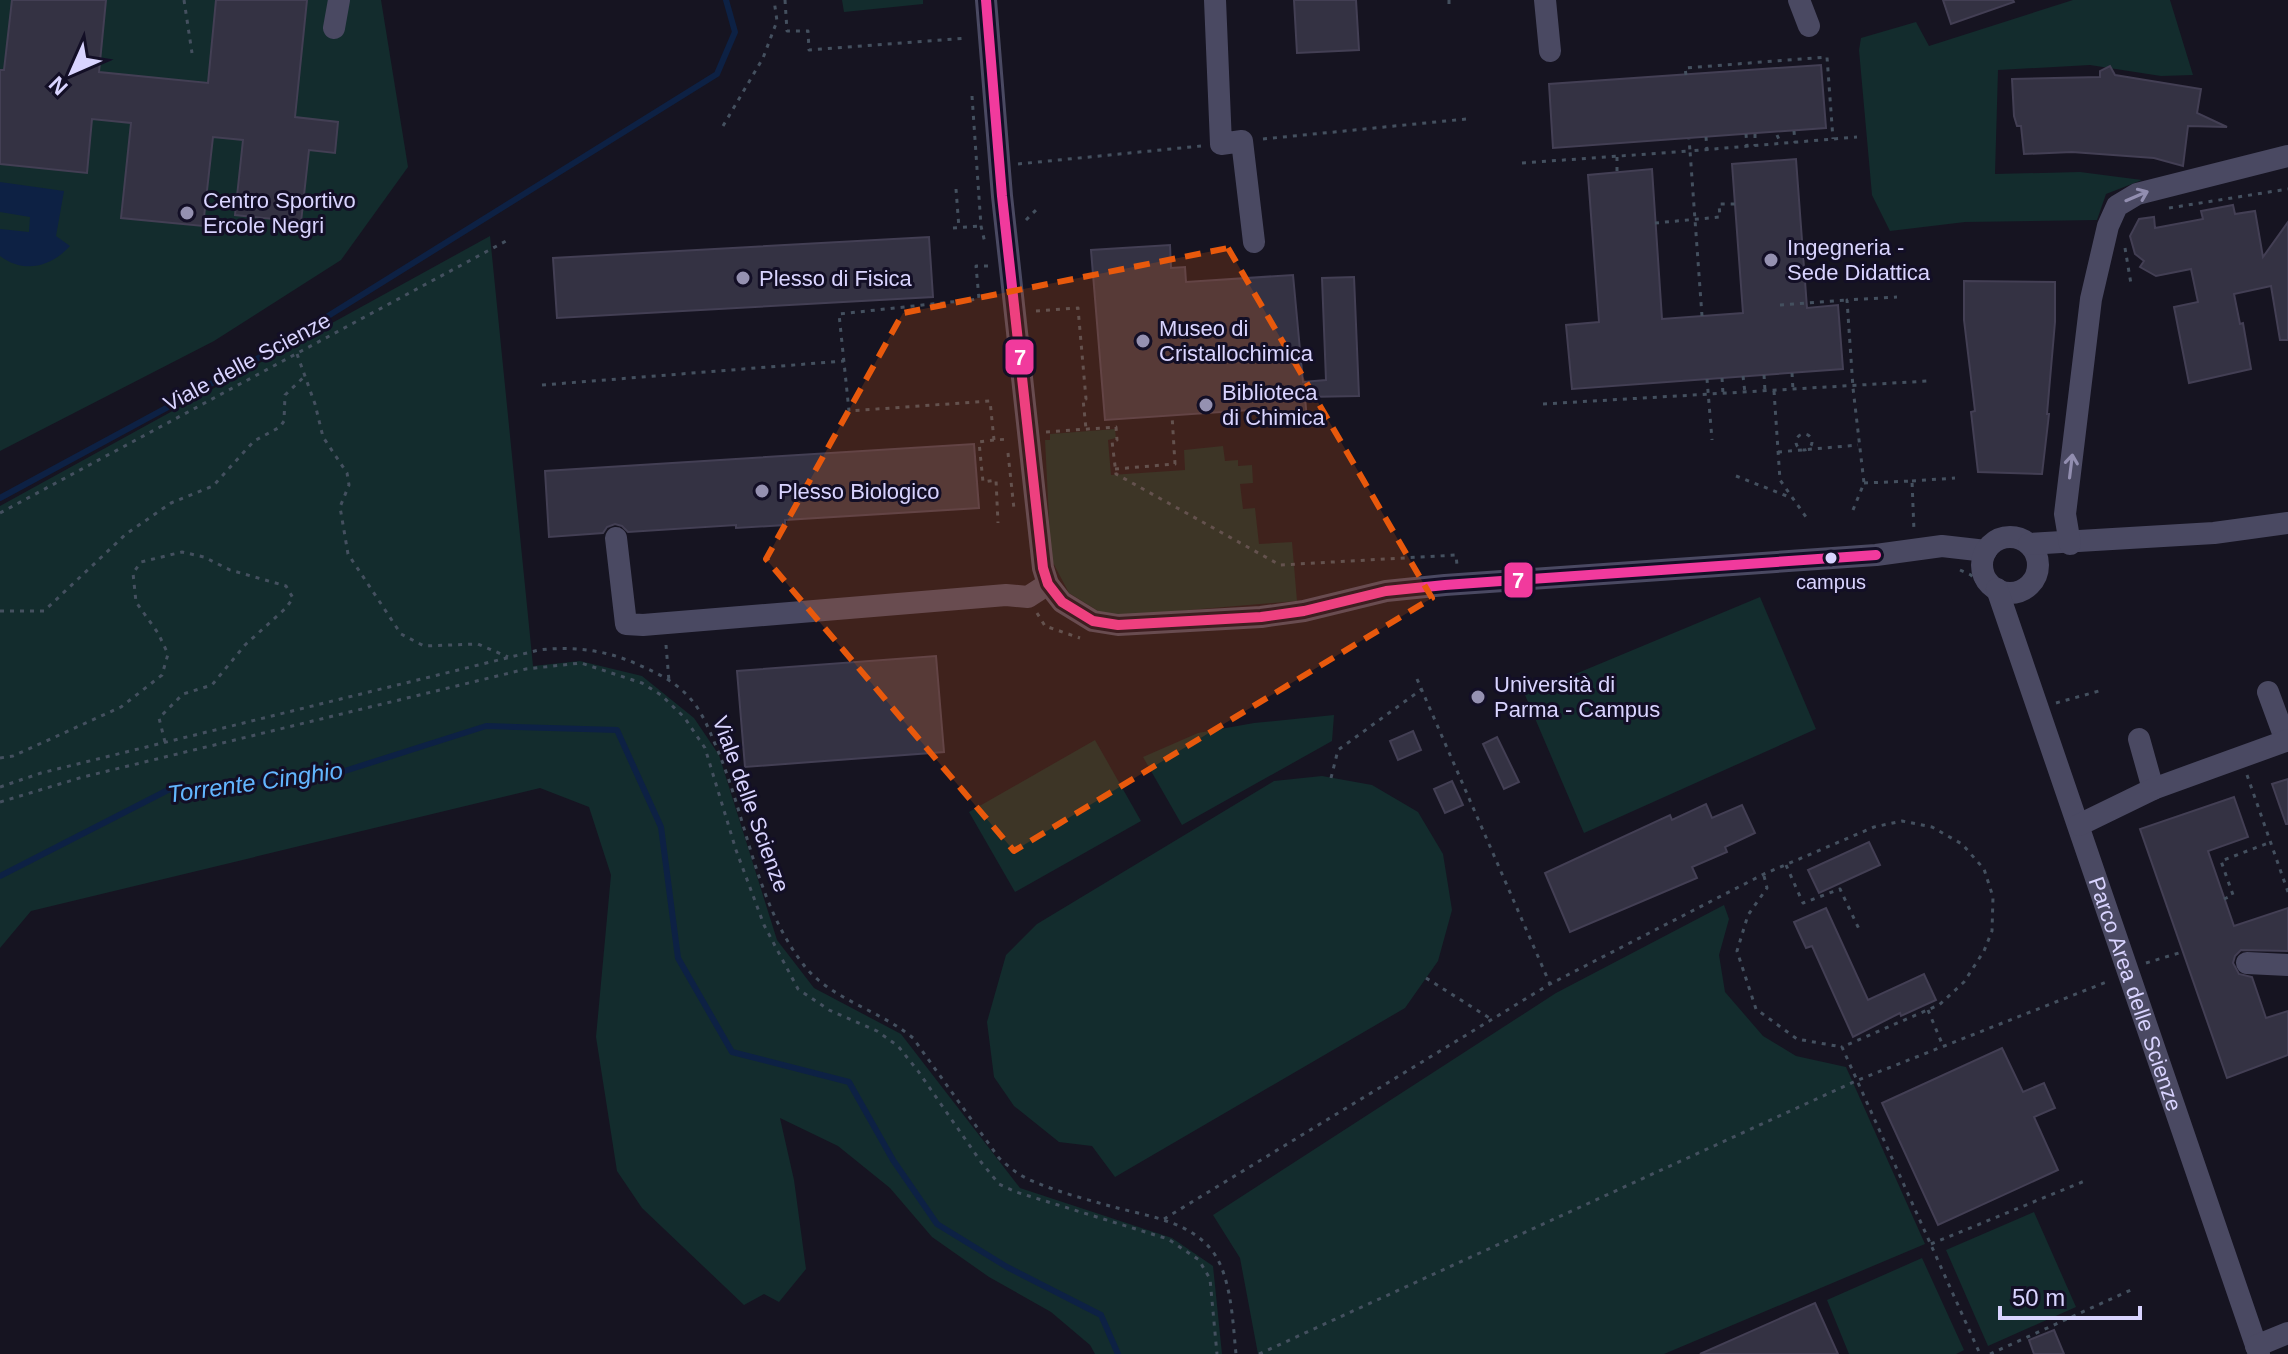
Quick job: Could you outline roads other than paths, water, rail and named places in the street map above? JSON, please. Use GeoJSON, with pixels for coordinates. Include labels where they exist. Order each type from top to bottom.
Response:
{"type":"FeatureCollection","features":[{"type":"Feature","properties":{"kind":"street"},"geometry":{"type":"LineString","coordinates":[[334,28],[339,0]]}},
{"type":"Feature","properties":{"kind":"street"},"geometry":{"type":"LineString","coordinates":[[986,0],[999,166],[1043,568],[1048,584],[1062,602],[1078,613],[1093,621],[1118,625],[1261,617],[1304,611],[1386,591],[1445,585],[1916,551],[1942,546],[1986,551]]}},
{"type":"Feature","properties":{"kind":"street"},"geometry":{"type":"LineString","coordinates":[[1215,0],[1232,142],[1254,242]]}},
{"type":"Feature","properties":{"kind":"street"},"geometry":{"type":"LineString","coordinates":[[1545,0],[1550,51]]}},
{"type":"Feature","properties":{"kind":"street"},"geometry":{"type":"LineString","coordinates":[[1799,0],[1809,26]]}},
{"type":"Feature","properties":{"kind":"street"},"geometry":{"type":"LineString","coordinates":[[2070,544],[2065,514],[2091,299],[2106,234],[2117,206],[2137,194],[2288,156]]}},
{"type":"Feature","properties":{"kind":"street"},"geometry":{"type":"LineString","coordinates":[[1989,586],[1983,559],[1991,545],[2006,538],[2029,544],[2070,544],[2214,533],[2288,523]]}},
{"type":"Feature","properties":{"kind":"street"},"geometry":{"type":"LineString","coordinates":[[616,538],[626,624],[664,624],[1006,595],[1028,597],[1048,584]]}},
{"type":"Feature","properties":{"kind":"street"},"geometry":{"type":"LineString","coordinates":[[2011,636],[2023,590],[2035,577],[2037,569],[2037,559],[2029,544]]}},
{"type":"Feature","properties":{"kind":"street"},"geometry":{"type":"LineString","coordinates":[[2037,569],[2070,544]]}},
{"type":"Feature","properties":{"kind":"street"},"geometry":{"type":"LineString","coordinates":[[1916,551],[1952,556],[1989,586],[2014,593],[2023,590]]}},
{"type":"Feature","properties":{"kind":"street","name":"Parco Area delle Scienze"},"geometry":{"type":"LineString","coordinates":[[1989,586],[2039,708],[2079,825],[2122,973],[2258,1350]]}},
{"type":"Feature","properties":{"kind":"street"},"geometry":{"type":"LineString","coordinates":[[2079,825],[2153,789],[2287,741],[2268,692]]}},
{"type":"Feature","properties":{"kind":"street"},"geometry":{"type":"LineString","coordinates":[[2139,739],[2153,789]]}},
{"type":"Feature","properties":{"kind":"street"},"geometry":{"type":"LineString","coordinates":[[2247,963],[2288,965]]}},
{"type":"Feature","properties":{"kind":"street"},"geometry":{"type":"LineString","coordinates":[[2258,1350],[2288,1333]]}},
{"type":"Feature","properties":{"kind":"water"},"geometry":{"type":"Polygon","coordinates":[[[0,182],[64,191],[56,236],[70,246],[63,253],[37,266],[18,265],[0,256],[0,229],[29,232],[30,217],[0,212],[0,182]]]}},
{"type":"Feature","properties":{"kind":"waterway"},"geometry":{"type":"LineString","coordinates":[[0,498],[275,349],[717,74],[735,32],[726,0]]}},
{"type":"Feature","properties":{"kind":"waterway","name":"Torrente Cinghio"},"geometry":{"type":"LineString","coordinates":[[0,876],[168,790],[329,776],[486,726],[617,730],[661,827],[678,958],[732,1052],[849,1082],[893,1160],[937,1224],[1007,1267],[1101,1315],[1118,1354]]}},
{"type":"Feature","properties":{"kind":"place","name":"Centro Sportivo Ercole Negri"},"geometry":{"type":"Point","coordinates":[187,213]}},
{"type":"Feature","properties":{"kind":"place","name":"Ingegneria - Sede Didattica"},"geometry":{"type":"Point","coordinates":[1771,260]}},
{"type":"Feature","properties":{"kind":"place","name":"Plesso di Fisica"},"geometry":{"type":"Point","coordinates":[743,278]}},
{"type":"Feature","properties":{"kind":"place","name":"Museo di Cristallochimica"},"geometry":{"type":"Point","coordinates":[1143,341]}},
{"type":"Feature","properties":{"kind":"place","name":"Biblioteca di Chimica"},"geometry":{"type":"Point","coordinates":[1206,405]}},
{"type":"Feature","properties":{"kind":"place","name":"Plesso Biologico"},"geometry":{"type":"Point","coordinates":[762,491]}},
{"type":"Feature","properties":{"kind":"place","name":"campus"},"geometry":{"type":"Point","coordinates":[1831,558]}},
{"type":"Feature","properties":{"kind":"place","name":"Università di Parma - Campus"},"geometry":{"type":"Point","coordinates":[1478,697]}}]}
